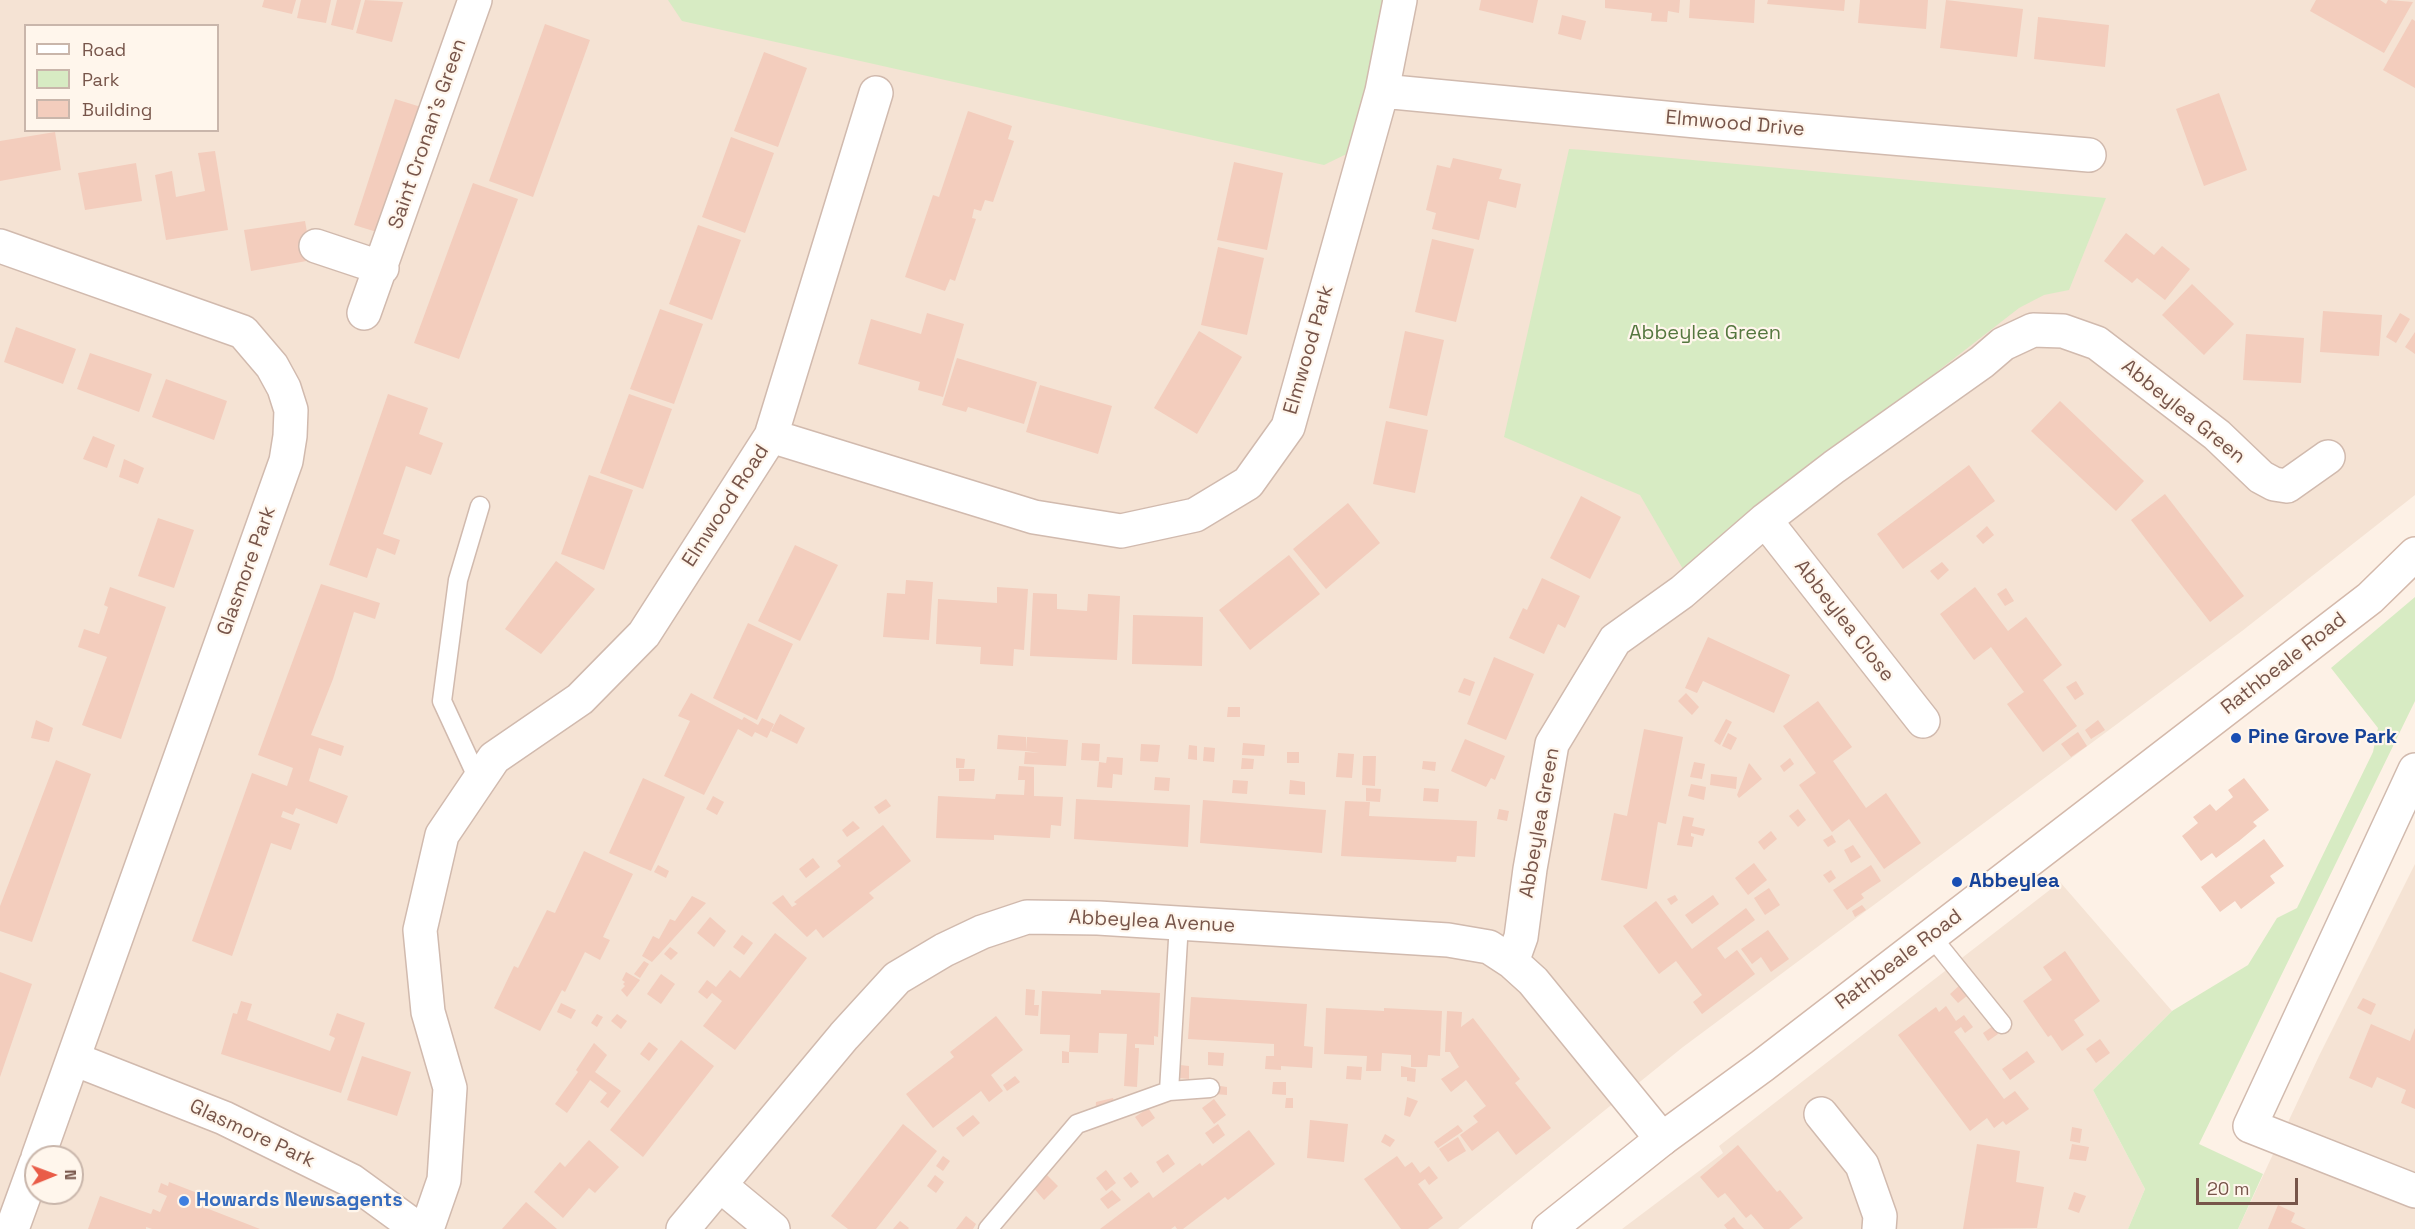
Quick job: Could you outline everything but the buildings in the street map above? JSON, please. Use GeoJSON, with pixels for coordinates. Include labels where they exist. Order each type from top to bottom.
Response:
{"type":"FeatureCollection","features":[{"type":"Feature","properties":{"kind":"street","name":"Saint Cronan's Green"},"geometry":{"type":"LineString","coordinates":[[364,313],[382,268],[475,0]]}},
{"type":"Feature","properties":{"kind":"street","name":"Elmwood Park"},"geometry":{"type":"LineString","coordinates":[[771,436],[1034,517],[1121,531],[1195,515],[1248,483],[1288,427],[1382,91],[1400,0]]}},
{"type":"Feature","properties":{"kind":"street","name":"Elmwood Drive"},"geometry":{"type":"LineString","coordinates":[[1382,91],[1707,122],[2089,154]]}},
{"type":"Feature","properties":{"kind":"street","name":"Elmwood Road"},"geometry":{"type":"LineString","coordinates":[[427,1229],[444,1180],[450,1088],[428,1012],[420,930],[442,835],[494,758],[580,699],[644,634],[771,436],[876,93]]}},
{"type":"Feature","properties":{"kind":"street","name":"Glasmore Park"},"geometry":{"type":"LineString","coordinates":[[0,246],[243,332],[272,366],[284,388],[291,410],[286,461],[43,1145]]}},
{"type":"Feature","properties":{"kind":"street"},"geometry":{"type":"LineString","coordinates":[[316,246],[382,268]]}},
{"type":"Feature","properties":{"kind":"street","name":"Abbeylea Green"},"geometry":{"type":"LineString","coordinates":[[1512,962],[1521,937],[1530,869],[1552,744],[1615,640],[1682,592],[1765,520],[1834,467],[1982,362],[2003,344],[2032,330],[2063,331],[2097,343],[2217,435],[2261,477],[2274,484],[2287,486],[2328,457]]}},
{"type":"Feature","properties":{"kind":"street","name":"Abbeylea Close"},"geometry":{"type":"LineString","coordinates":[[1765,520],[1923,721]]}},
{"type":"Feature","properties":{"kind":"street","name":"Rathbeale Road"},"geometry":{"type":"LineString","coordinates":[[1549,1229],[1662,1139],[1931,936],[2370,598],[2415,554]]}},
{"type":"Feature","properties":{"kind":"street"},"geometry":{"type":"LineString","coordinates":[[2415,770],[2250,1126],[2415,1191]]}},
{"type":"Feature","properties":{"kind":"street","name":"Abbeylea Avenue"},"geometry":{"type":"LineString","coordinates":[[683,1229],[721,1186],[843,1036],[897,978],[944,950],[982,932],[1027,917],[1179,923],[1448,940],[1489,947],[1512,962],[1533,981],[1662,1139]]}},
{"type":"Feature","properties":{"kind":"street","name":"Glasmore Park"},"geometry":{"type":"LineString","coordinates":[[75,1059],[224,1118],[352,1181],[418,1229]]}},
{"type":"Feature","properties":{"kind":"street"},"geometry":{"type":"LineString","coordinates":[[1821,1114],[1862,1165],[1880,1216],[1879,1229]]}},
{"type":"Feature","properties":{"kind":"street"},"geometry":{"type":"LineString","coordinates":[[721,1186],[773,1229]]}},
{"type":"Feature","properties":{"kind":"street"},"geometry":{"type":"LineString","coordinates":[[12,1229],[24,1196]]}},
{"type":"Feature","properties":{"kind":"lane"},"geometry":{"type":"LineString","coordinates":[[478,779],[442,701],[458,580],[480,506]]}},
{"type":"Feature","properties":{"kind":"lane"},"geometry":{"type":"LineString","coordinates":[[1169,1091],[1179,923]]}},
{"type":"Feature","properties":{"kind":"lane"},"geometry":{"type":"LineString","coordinates":[[1931,936],[2002,1024]]}},
{"type":"Feature","properties":{"kind":"lane"},"geometry":{"type":"LineString","coordinates":[[988,1229],[1077,1124],[1169,1091],[1210,1088]]}},
{"type":"Feature","properties":{"kind":"shaded area"},"geometry":{"type":"Polygon","coordinates":[[[0,0],[2415,0],[2415,495],[2242,631],[1683,1047],[1458,1229],[0,1229],[0,0]]]}},
{"type":"Feature","properties":{"kind":"shaded area"},"geometry":{"type":"Polygon","coordinates":[[[2415,864],[2415,1229],[2238,1229],[2319,1056],[2415,864]]]}},
{"type":"Feature","properties":{"kind":"shaded area"},"geometry":{"type":"Polygon","coordinates":[[[2060,882],[2172,1011],[2093,1090],[2145,1189],[2128,1229],[1622,1229],[1723,1153],[1719,1146],[2060,882]]]}},
{"type":"Feature","properties":{"kind":"green space"},"geometry":{"type":"Polygon","coordinates":[[[668,0],[1397,0],[1367,144],[1324,165],[682,21],[668,0]]]}},
{"type":"Feature","properties":{"kind":"green space","name":"Abbeylea Green"},"geometry":{"type":"Polygon","coordinates":[[[1569,149],[2106,198],[2069,290],[2044,295],[2019,308],[1683,569],[1640,495],[1504,437],[1569,149]]]}},
{"type":"Feature","properties":{"kind":"green space"},"geometry":{"type":"Polygon","coordinates":[[[2415,597],[2415,701],[2199,1144],[2263,1174],[2238,1229],[2128,1229],[2145,1189],[2093,1090],[2172,1011],[2248,965],[2277,918],[2297,908],[2373,752],[2378,728],[2331,668],[2415,597]]]}},
{"type":"Feature","properties":{"kind":"place","name":"Pine Grove Park"},"geometry":{"type":"Point","coordinates":[2236,738]}},
{"type":"Feature","properties":{"kind":"place","name":"Abbeylea"},"geometry":{"type":"Point","coordinates":[1957,882]}},
{"type":"Feature","properties":{"kind":"place","name":"Howards Newsagents"},"geometry":{"type":"Point","coordinates":[184,1201]}}]}
